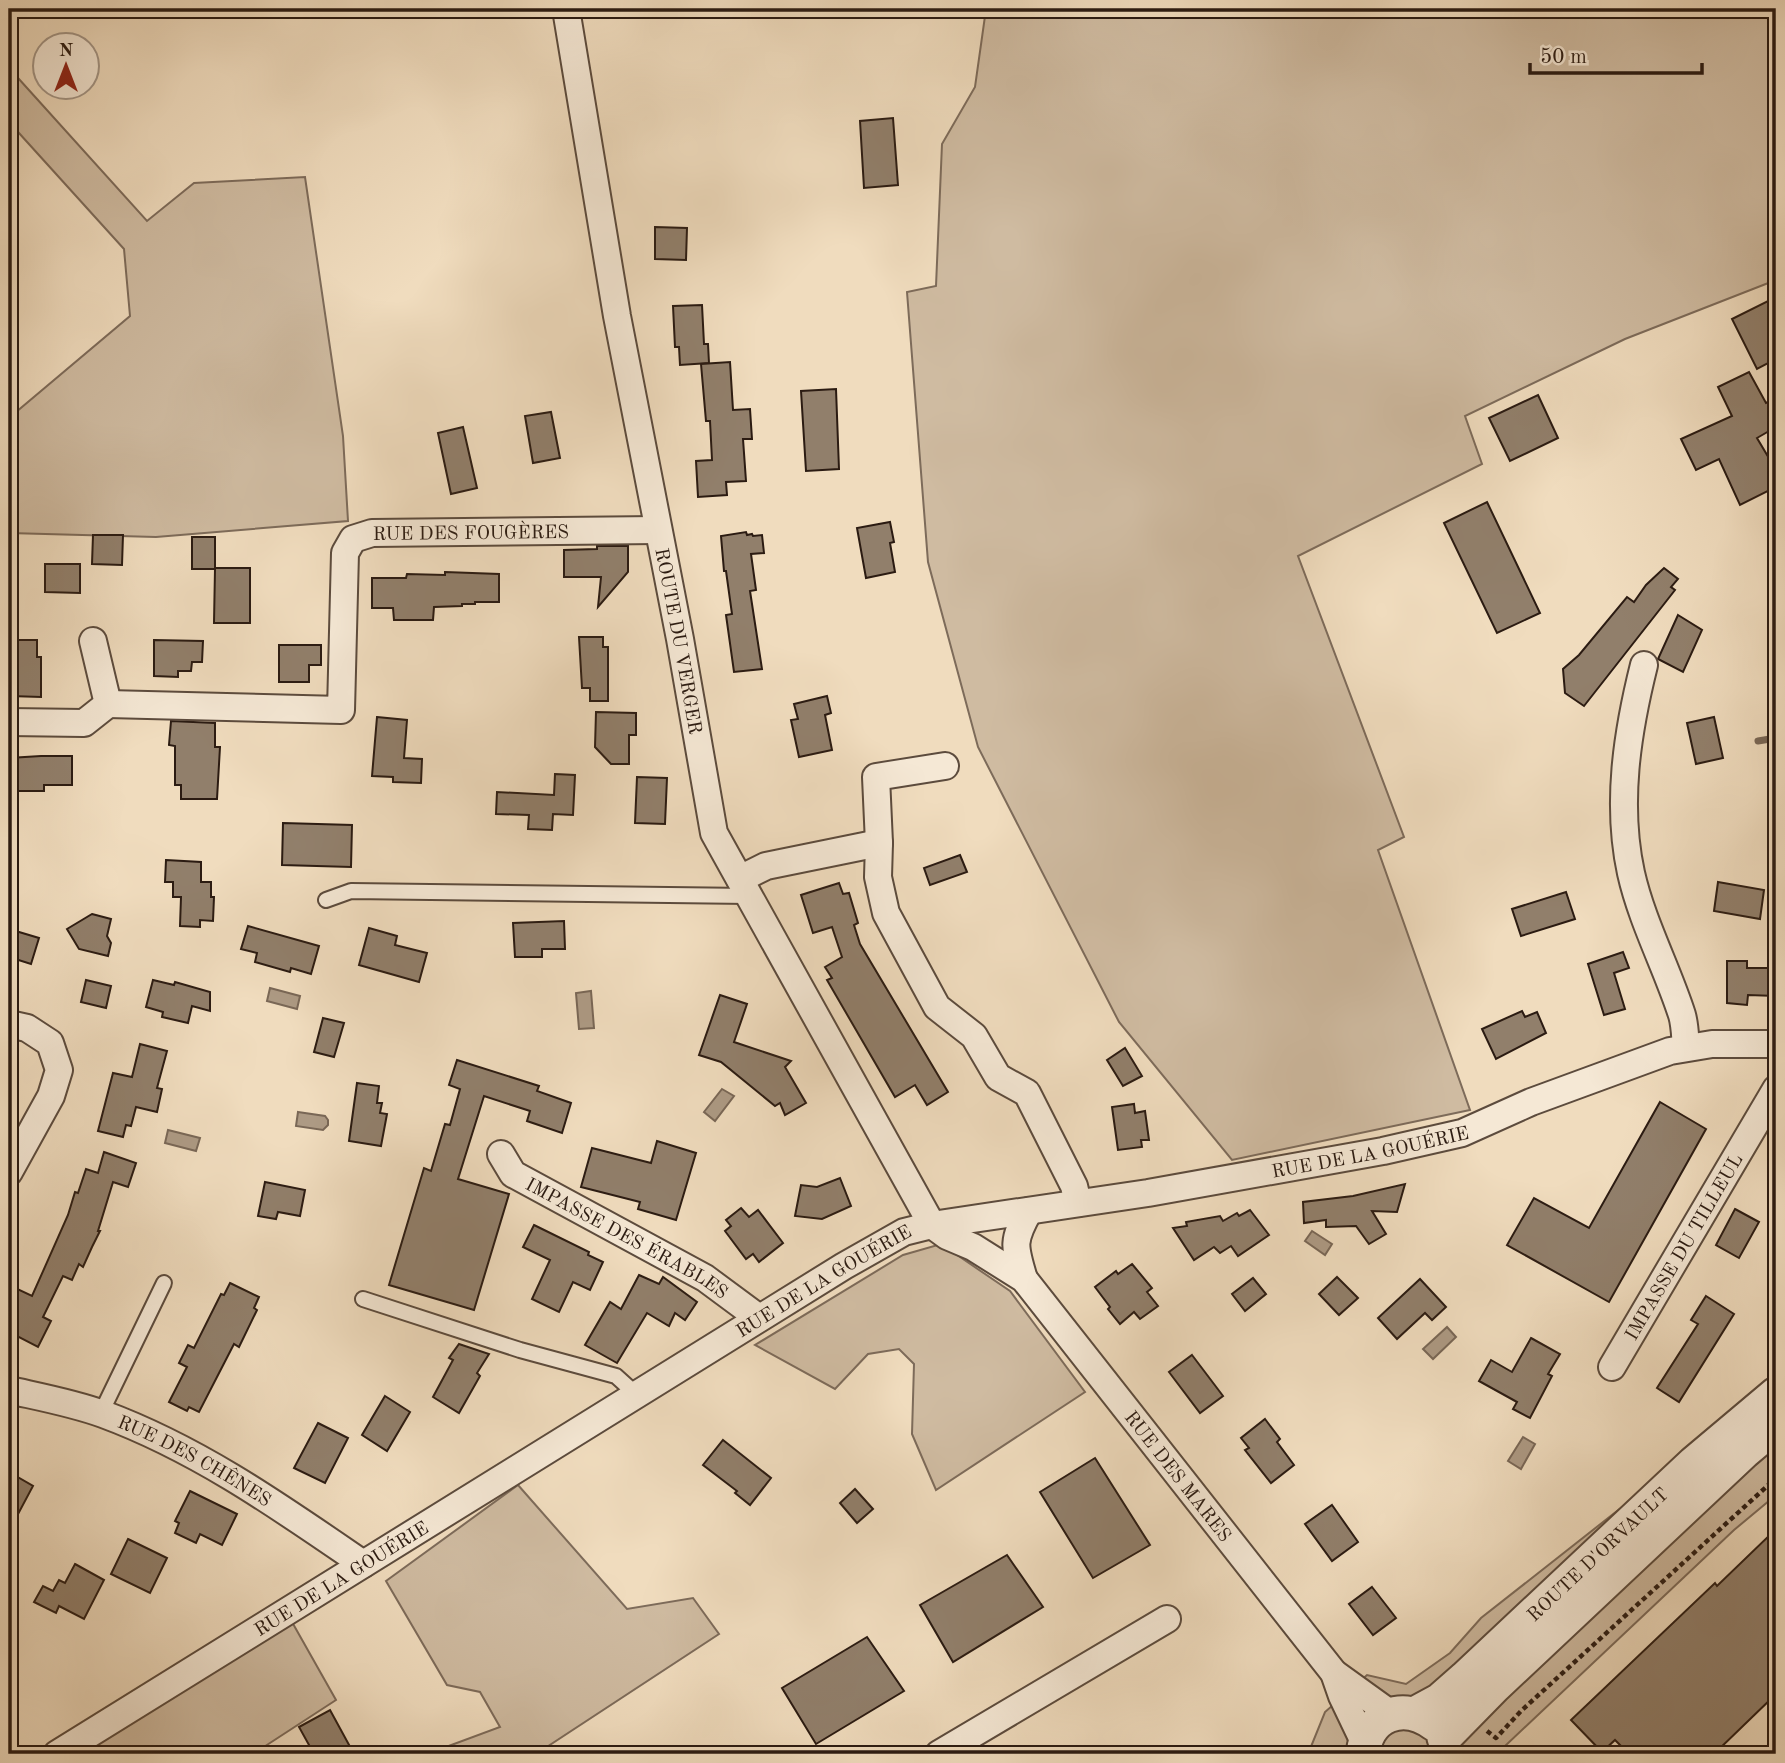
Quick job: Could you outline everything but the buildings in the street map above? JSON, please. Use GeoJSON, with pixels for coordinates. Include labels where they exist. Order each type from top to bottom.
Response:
{"type":"FeatureCollection","features":[{"type":"Feature","properties":{"kind":"street","name":"ROUTE DU VERGER"},"geometry":{"type":"LineString","coordinates":[[566,9],[617,316],[714,833],[932,1225]]}},
{"type":"Feature","properties":{"kind":"street","name":"RUE DES FOUGÈRES"},"geometry":{"type":"LineString","coordinates":[[108,704],[341,710],[345,553],[353,539],[372,533],[658,530]]}},
{"type":"Feature","properties":{"kind":"street"},"geometry":{"type":"LineString","coordinates":[[9,722],[84,723],[108,704],[93,641]]}},
{"type":"Feature","properties":{"kind":"street"},"geometry":{"type":"LineString","coordinates":[[1644,665],[1632,716],[1623,818],[1632,874],[1682,1018],[1686,1047]]}},
{"type":"Feature","properties":{"kind":"street"},"geometry":{"type":"LineString","coordinates":[[944,765],[876,777],[878,877],[886,913],[937,1007],[974,1035],[998,1077],[1027,1093],[1074,1186],[1078,1203]]}},
{"type":"Feature","properties":{"kind":"street"},"geometry":{"type":"LineString","coordinates":[[745,887],[766,866],[879,843]]}},
{"type":"Feature","properties":{"kind":"street"},"geometry":{"type":"LineString","coordinates":[[9,1024],[27,1028],[50,1043],[58,1070],[51,1096],[9,1172]]}},
{"type":"Feature","properties":{"kind":"street","name":"RUE DE LA GOUÉRIE"},"geometry":{"type":"LineString","coordinates":[[57,1754],[759,1318],[904,1232],[932,1225],[1382,1151],[1462,1133],[1531,1102],[1635,1062],[1686,1047],[1712,1044],[1776,1044]]}},
{"type":"Feature","properties":{"kind":"street","name":"IMPASSE DU TILLEUL"},"geometry":{"type":"LineString","coordinates":[[1612,1367],[1776,1089]]}},
{"type":"Feature","properties":{"kind":"street","name":"IMPASSE DES ÉRABLES"},"geometry":{"type":"LineString","coordinates":[[501,1154],[513,1174],[705,1278],[759,1318]]}},
{"type":"Feature","properties":{"kind":"street","name":"RUE DES MARES"},"geometry":{"type":"LineString","coordinates":[[1024,1279],[1016,1252],[1016,1234],[1029,1211]]}},
{"type":"Feature","properties":{"kind":"street","name":"RUE DES MARES"},"geometry":{"type":"LineString","coordinates":[[932,1225],[1024,1279],[1334,1674],[1364,1748]]}},
{"type":"Feature","properties":{"kind":"street","name":"RUE DES CHÊNES"},"geometry":{"type":"LineString","coordinates":[[9,1390],[101,1413],[179,1446],[252,1488],[363,1564]]}},
{"type":"Feature","properties":{"kind":"street","name":"ROUTE D'ORVAULT"},"geometry":{"type":"LineString","coordinates":[[1364,1748],[1374,1725],[1440,1700],[1694,1463],[1776,1394]]}},
{"type":"Feature","properties":{"kind":"street","name":"ROUTE D'ORVAULT"},"geometry":{"type":"LineString","coordinates":[[1446,1746],[1468,1714],[1744,1452],[1776,1425]]}},
{"type":"Feature","properties":{"kind":"street"},"geometry":{"type":"LineString","coordinates":[[939,1754],[1167,1619]]}},
{"type":"Feature","properties":{"kind":"street","name":"RUE DES MARES"},"geometry":{"type":"LineString","coordinates":[[1334,1674],[1403,1713]]}},
{"type":"Feature","properties":{"kind":"street"},"geometry":{"type":"LineString","coordinates":[[1403,1713],[1435,1724],[1446,1746]]}},
{"type":"Feature","properties":{"kind":"lane"},"geometry":{"type":"LineString","coordinates":[[326,900],[351,891],[745,887]]}},
{"type":"Feature","properties":{"kind":"lane"},"geometry":{"type":"LineString","coordinates":[[101,1413],[164,1283]]}},
{"type":"Feature","properties":{"kind":"lane"},"geometry":{"type":"LineString","coordinates":[[363,1299],[520,1350],[616,1377],[637,1395]]}},
{"type":"Feature","properties":{"kind":"path"},"geometry":{"type":"LineString","coordinates":[[1468,1714],[1496,1738],[1521,1711],[1776,1478]]}},
{"type":"Feature","properties":{"kind":"shaded area"},"geometry":{"type":"Polygon","coordinates":[[[986,9],[1776,9],[1776,280],[1625,339],[1465,416],[1482,464],[1298,556],[1404,837],[1378,850],[1470,1110],[1232,1160],[1119,1022],[978,747],[928,562],[907,292],[936,286],[942,144],[975,87],[986,9]]]}},
{"type":"Feature","properties":{"kind":"shaded area"},"geometry":{"type":"Polygon","coordinates":[[[9,68],[32,94],[32,102],[40,102],[147,221],[194,183],[305,177],[343,436],[348,521],[156,537],[9,533],[9,418],[130,316],[124,249],[9,122],[9,68]]]}},
{"type":"Feature","properties":{"kind":"shaded area"},"geometry":{"type":"Polygon","coordinates":[[[270,988],[300,996],[297,1009],[267,1001],[270,988]]]}},
{"type":"Feature","properties":{"kind":"shaded area"},"geometry":{"type":"Polygon","coordinates":[[[591,991],[594,1028],[579,1029],[576,993],[591,991]]]}},
{"type":"Feature","properties":{"kind":"shaded area"},"geometry":{"type":"Polygon","coordinates":[[[722,1089],[734,1096],[715,1121],[704,1112],[722,1089]]]}},
{"type":"Feature","properties":{"kind":"shaded area"},"geometry":{"type":"Polygon","coordinates":[[[298,1112],[325,1116],[328,1125],[323,1130],[296,1126],[298,1112]]]}},
{"type":"Feature","properties":{"kind":"shaded area"},"geometry":{"type":"Polygon","coordinates":[[[168,1130],[200,1138],[196,1151],[165,1143],[168,1130]]]}},
{"type":"Feature","properties":{"kind":"shaded area"},"geometry":{"type":"Polygon","coordinates":[[[1312,1231],[1332,1244],[1325,1255],[1305,1241],[1312,1231]]]}},
{"type":"Feature","properties":{"kind":"shaded area"},"geometry":{"type":"Polygon","coordinates":[[[941,1244],[1010,1291],[1085,1392],[936,1490],[912,1434],[914,1364],[899,1349],[868,1354],[835,1389],[755,1345],[903,1255],[941,1244]]]}},
{"type":"Feature","properties":{"kind":"shaded area"},"geometry":{"type":"Polygon","coordinates":[[[1447,1327],[1456,1337],[1433,1359],[1423,1349],[1447,1327]]]}},
{"type":"Feature","properties":{"kind":"shaded area"},"geometry":{"type":"Polygon","coordinates":[[[1776,1386],[1776,1495],[1734,1530],[1505,1746],[1503,1754],[1308,1754],[1325,1712],[1367,1675],[1406,1684],[1450,1653],[1481,1618],[1776,1386]]]}},
{"type":"Feature","properties":{"kind":"shaded area"},"geometry":{"type":"Polygon","coordinates":[[[1523,1437],[1535,1444],[1521,1469],[1508,1461],[1523,1437]]]}},
{"type":"Feature","properties":{"kind":"shaded area"},"geometry":{"type":"Polygon","coordinates":[[[518,1485],[627,1609],[693,1598],[719,1634],[536,1754],[427,1754],[500,1727],[480,1692],[447,1685],[386,1581],[518,1485]]]}},
{"type":"Feature","properties":{"kind":"shaded area"},"geometry":{"type":"Polygon","coordinates":[[[292,1622],[336,1700],[253,1754],[79,1754],[292,1622]]]}},
{"type":"Feature","properties":{"kind":"waterway"},"geometry":{"type":"LineString","coordinates":[[1758,741],[1776,738]]}}]}
